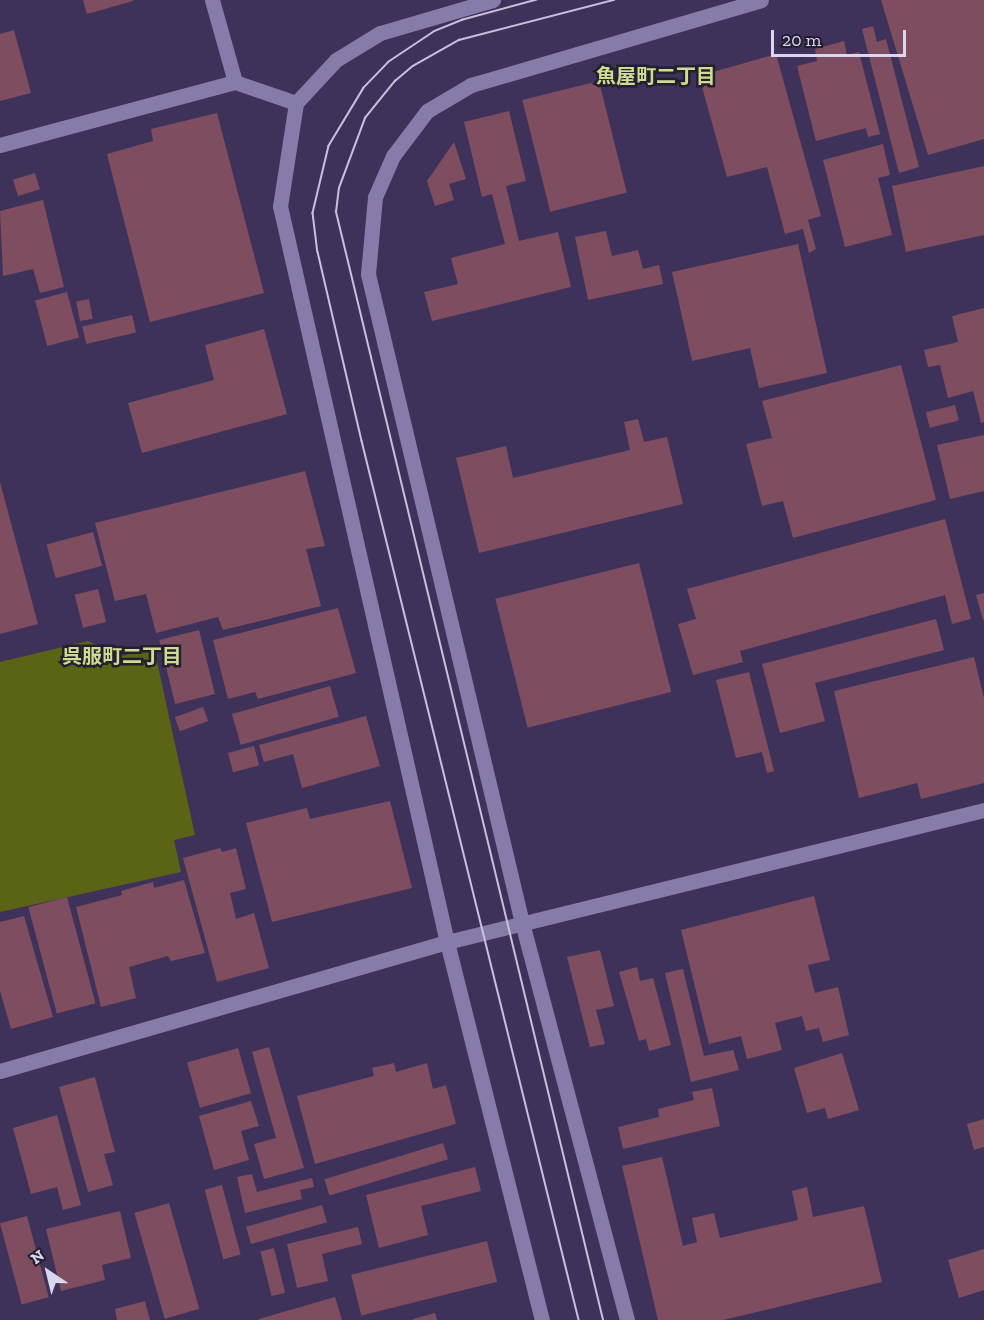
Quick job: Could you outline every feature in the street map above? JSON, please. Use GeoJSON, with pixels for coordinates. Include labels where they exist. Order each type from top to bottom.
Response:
{"type":"FeatureCollection","features":[{"type":"Feature","properties":{"kind":"street"},"geometry":{"type":"LineString","coordinates":[[213,0],[235,82]]}},
{"type":"Feature","properties":{"kind":"street"},"geometry":{"type":"LineString","coordinates":[[493,0],[380,33],[336,60],[296,103],[280,206],[447,942],[542,1320]]}},
{"type":"Feature","properties":{"kind":"street"},"geometry":{"type":"LineString","coordinates":[[627,1320],[522,923],[368,273],[375,197],[393,156],[428,111],[471,85],[761,0]]}},
{"type":"Feature","properties":{"kind":"street"},"geometry":{"type":"LineString","coordinates":[[0,145],[235,82],[296,103]]}},
{"type":"Feature","properties":{"kind":"street"},"geometry":{"type":"LineString","coordinates":[[0,1071],[447,942],[984,810]]}},
{"type":"Feature","properties":{"kind":"green space"},"geometry":{"type":"Polygon","coordinates":[[[88,641],[122,656],[154,648],[195,835],[174,840],[181,872],[0,912],[0,662],[88,641]]]}},
{"type":"Feature","properties":{"kind":"building"},"geometry":{"type":"Polygon","coordinates":[[[83,0],[133,0],[133,1],[87,14],[83,0]]]}},
{"type":"Feature","properties":{"kind":"building"},"geometry":{"type":"Polygon","coordinates":[[[881,0],[984,0],[984,139],[928,155],[881,0]]]}},
{"type":"Feature","properties":{"kind":"building"},"geometry":{"type":"Polygon","coordinates":[[[873,26],[877,42],[886,39],[919,167],[899,173],[862,29],[873,26]]]}},
{"type":"Feature","properties":{"kind":"building"},"geometry":{"type":"Polygon","coordinates":[[[14,30],[31,93],[0,101],[0,34],[14,30]]]}},
{"type":"Feature","properties":{"kind":"building"},"geometry":{"type":"Polygon","coordinates":[[[844,41],[847,55],[859,52],[880,134],[868,137],[866,128],[816,141],[797,66],[817,61],[815,49],[844,41]]]}},
{"type":"Feature","properties":{"kind":"building"},"geometry":{"type":"Polygon","coordinates":[[[776,54],[821,216],[808,220],[816,249],[809,253],[803,229],[785,234],[767,167],[727,177],[699,76],[776,54]]]}},
{"type":"Feature","properties":{"kind":"building"},"geometry":{"type":"Polygon","coordinates":[[[599,81],[627,193],[550,212],[522,100],[599,81]]]}},
{"type":"Feature","properties":{"kind":"building"},"geometry":{"type":"Polygon","coordinates":[[[509,111],[526,181],[506,186],[519,241],[558,232],[571,287],[432,321],[424,292],[458,284],[451,258],[505,244],[492,194],[482,197],[464,122],[509,111]]]}},
{"type":"Feature","properties":{"kind":"building"},"geometry":{"type":"Polygon","coordinates":[[[217,113],[264,293],[150,322],[107,154],[153,141],[151,129],[217,113]]]}},
{"type":"Feature","properties":{"kind":"building"},"geometry":{"type":"Polygon","coordinates":[[[454,142],[466,179],[449,184],[454,200],[435,206],[427,181],[454,142]]]}},
{"type":"Feature","properties":{"kind":"building"},"geometry":{"type":"Polygon","coordinates":[[[883,144],[890,175],[878,178],[892,235],[845,247],[823,160],[883,144]]]}},
{"type":"Feature","properties":{"kind":"building"},"geometry":{"type":"Polygon","coordinates":[[[984,166],[984,235],[906,252],[892,186],[984,166]]]}},
{"type":"Feature","properties":{"kind":"building"},"geometry":{"type":"Polygon","coordinates":[[[35,173],[40,189],[18,196],[13,180],[35,173]]]}},
{"type":"Feature","properties":{"kind":"building"},"geometry":{"type":"Polygon","coordinates":[[[43,200],[64,287],[40,293],[33,269],[3,276],[0,211],[43,200]]]}},
{"type":"Feature","properties":{"kind":"building"},"geometry":{"type":"Polygon","coordinates":[[[606,231],[612,256],[638,250],[643,269],[659,265],[663,284],[588,300],[575,237],[606,231]]]}},
{"type":"Feature","properties":{"kind":"building"},"geometry":{"type":"Polygon","coordinates":[[[798,244],[827,373],[759,388],[750,348],[692,361],[672,272],[798,244]]]}},
{"type":"Feature","properties":{"kind":"building"},"geometry":{"type":"Polygon","coordinates":[[[67,292],[79,337],[47,346],[35,301],[67,292]]]}},
{"type":"Feature","properties":{"kind":"building"},"geometry":{"type":"Polygon","coordinates":[[[89,299],[93,319],[80,321],[76,301],[89,299]]]}},
{"type":"Feature","properties":{"kind":"building"},"geometry":{"type":"Polygon","coordinates":[[[984,308],[984,422],[981,423],[973,391],[948,398],[940,365],[928,367],[924,350],[958,342],[952,316],[984,308]]]}},
{"type":"Feature","properties":{"kind":"building"},"geometry":{"type":"Polygon","coordinates":[[[132,315],[136,333],[86,344],[82,326],[132,315]]]}},
{"type":"Feature","properties":{"kind":"building"},"geometry":{"type":"Polygon","coordinates":[[[264,329],[287,414],[142,453],[128,403],[214,380],[205,345],[264,329]]]}},
{"type":"Feature","properties":{"kind":"building"},"geometry":{"type":"Polygon","coordinates":[[[901,365],[936,500],[793,538],[783,501],[762,506],[746,444],[772,438],[762,401],[901,365]]]}},
{"type":"Feature","properties":{"kind":"building"},"geometry":{"type":"Polygon","coordinates":[[[955,405],[959,421],[930,428],[926,412],[955,405]]]}},
{"type":"Feature","properties":{"kind":"building"},"geometry":{"type":"Polygon","coordinates":[[[638,419],[644,442],[667,437],[683,504],[479,553],[456,458],[506,446],[513,478],[630,450],[624,422],[638,419]]]}},
{"type":"Feature","properties":{"kind":"building"},"geometry":{"type":"Polygon","coordinates":[[[984,435],[984,491],[950,499],[937,445],[984,435]]]}},
{"type":"Feature","properties":{"kind":"building"},"geometry":{"type":"Polygon","coordinates":[[[305,471],[325,546],[306,549],[321,606],[223,630],[218,617],[156,633],[146,594],[115,601],[95,523],[305,471]]]}},
{"type":"Feature","properties":{"kind":"building"},"geometry":{"type":"Polygon","coordinates":[[[0,482],[38,624],[0,634],[0,482]]]}},
{"type":"Feature","properties":{"kind":"building"},"geometry":{"type":"Polygon","coordinates":[[[945,519],[971,619],[952,624],[945,595],[740,651],[743,662],[693,675],[678,624],[696,619],[687,589],[945,519]]]}},
{"type":"Feature","properties":{"kind":"building"},"geometry":{"type":"Polygon","coordinates":[[[93,532],[102,566],[56,578],[47,544],[93,532]]]}},
{"type":"Feature","properties":{"kind":"building"},"geometry":{"type":"Polygon","coordinates":[[[639,563],[671,692],[528,728],[495,599],[639,563]]]}},
{"type":"Feature","properties":{"kind":"building"},"geometry":{"type":"Polygon","coordinates":[[[98,589],[106,622],[83,628],[75,595],[98,589]]]}},
{"type":"Feature","properties":{"kind":"building"},"geometry":{"type":"Polygon","coordinates":[[[984,593],[984,620],[983,620],[976,595],[984,593]]]}},
{"type":"Feature","properties":{"kind":"building"},"geometry":{"type":"Polygon","coordinates":[[[338,608],[356,673],[258,699],[255,692],[228,699],[213,640],[338,608]]]}},
{"type":"Feature","properties":{"kind":"building"},"geometry":{"type":"Polygon","coordinates":[[[936,619],[944,650],[815,683],[825,721],[780,733],[762,664],[936,619]]]}},
{"type":"Feature","properties":{"kind":"building"},"geometry":{"type":"Polygon","coordinates":[[[199,630],[215,694],[175,704],[159,640],[199,630]]]}},
{"type":"Feature","properties":{"kind":"building"},"geometry":{"type":"Polygon","coordinates":[[[974,657],[984,698],[984,783],[921,799],[917,783],[859,798],[834,691],[974,657]]]}},
{"type":"Feature","properties":{"kind":"building"},"geometry":{"type":"Polygon","coordinates":[[[749,672],[774,771],[767,773],[762,752],[736,758],[716,680],[749,672]]]}},
{"type":"Feature","properties":{"kind":"building"},"geometry":{"type":"Polygon","coordinates":[[[330,686],[339,717],[241,745],[232,714],[330,686]]]}},
{"type":"Feature","properties":{"kind":"building"},"geometry":{"type":"Polygon","coordinates":[[[203,707],[208,721],[180,731],[175,717],[203,707]]]}},
{"type":"Feature","properties":{"kind":"building"},"geometry":{"type":"Polygon","coordinates":[[[366,716],[380,766],[302,788],[293,754],[264,762],[259,745],[366,716]]]}},
{"type":"Feature","properties":{"kind":"building"},"geometry":{"type":"Polygon","coordinates":[[[254,746],[259,765],[233,772],[228,753],[254,746]]]}},
{"type":"Feature","properties":{"kind":"building"},"geometry":{"type":"Polygon","coordinates":[[[390,801],[412,888],[272,922],[246,823],[307,808],[310,819],[390,801]]]}},
{"type":"Feature","properties":{"kind":"building"},"geometry":{"type":"Polygon","coordinates":[[[220,848],[222,852],[236,848],[246,889],[230,893],[236,919],[254,913],[269,968],[217,982],[183,858],[220,848]]]}},
{"type":"Feature","properties":{"kind":"building"},"geometry":{"type":"Polygon","coordinates":[[[184,880],[205,953],[171,961],[168,956],[129,967],[136,998],[101,1007],[76,907],[122,895],[121,891],[153,882],[154,888],[184,880]]]}},
{"type":"Feature","properties":{"kind":"building"},"geometry":{"type":"Polygon","coordinates":[[[814,896],[830,960],[808,965],[815,993],[838,987],[849,1035],[823,1042],[819,1028],[806,1031],[802,1016],[775,1023],[782,1050],[747,1059],[741,1036],[709,1044],[681,930],[814,896]]]}},
{"type":"Feature","properties":{"kind":"building"},"geometry":{"type":"Polygon","coordinates":[[[67,897],[95,1003],[57,1014],[28,907],[67,897]]]}},
{"type":"Feature","properties":{"kind":"building"},"geometry":{"type":"Polygon","coordinates":[[[24,916],[53,1017],[11,1029],[0,991],[0,922],[24,916]]]}},
{"type":"Feature","properties":{"kind":"building"},"geometry":{"type":"Polygon","coordinates":[[[600,950],[614,1006],[596,1010],[605,1044],[590,1047],[567,957],[600,950]]]}},
{"type":"Feature","properties":{"kind":"building"},"geometry":{"type":"Polygon","coordinates":[[[637,967],[640,981],[653,978],[671,1045],[649,1051],[646,1039],[639,1041],[619,972],[637,967]]]}},
{"type":"Feature","properties":{"kind":"building"},"geometry":{"type":"Polygon","coordinates":[[[683,969],[704,1056],[733,1050],[739,1070],[691,1082],[665,973],[683,969]]]}},
{"type":"Feature","properties":{"kind":"building"},"geometry":{"type":"Polygon","coordinates":[[[269,1047],[304,1168],[264,1179],[254,1144],[276,1138],[252,1052],[269,1047]]]}},
{"type":"Feature","properties":{"kind":"building"},"geometry":{"type":"Polygon","coordinates":[[[238,1048],[251,1093],[200,1108],[187,1063],[238,1048]]]}},
{"type":"Feature","properties":{"kind":"building"},"geometry":{"type":"Polygon","coordinates":[[[842,1053],[859,1110],[828,1119],[825,1108],[807,1113],[794,1068],[842,1053]]]}},
{"type":"Feature","properties":{"kind":"building"},"geometry":{"type":"Polygon","coordinates":[[[394,1063],[396,1072],[427,1063],[433,1089],[446,1085],[456,1124],[315,1164],[297,1096],[374,1076],[372,1068],[394,1063]]]}},
{"type":"Feature","properties":{"kind":"building"},"geometry":{"type":"Polygon","coordinates":[[[95,1077],[115,1152],[104,1154],[113,1185],[88,1192],[59,1087],[95,1077]]]}},
{"type":"Feature","properties":{"kind":"building"},"geometry":{"type":"Polygon","coordinates":[[[712,1088],[720,1126],[623,1149],[618,1127],[659,1117],[658,1109],[694,1100],[692,1092],[712,1088]]]}},
{"type":"Feature","properties":{"kind":"building"},"geometry":{"type":"Polygon","coordinates":[[[251,1101],[259,1126],[241,1131],[249,1160],[214,1170],[199,1116],[251,1101]]]}},
{"type":"Feature","properties":{"kind":"building"},"geometry":{"type":"Polygon","coordinates":[[[57,1115],[81,1205],[63,1210],[57,1187],[31,1194],[13,1128],[57,1115]]]}},
{"type":"Feature","properties":{"kind":"building"},"geometry":{"type":"Polygon","coordinates":[[[984,1119],[984,1147],[974,1150],[967,1124],[984,1119]]]}},
{"type":"Feature","properties":{"kind":"building"},"geometry":{"type":"Polygon","coordinates":[[[443,1143],[448,1159],[329,1196],[324,1179],[443,1143]]]}},
{"type":"Feature","properties":{"kind":"building"},"geometry":{"type":"Polygon","coordinates":[[[662,1157],[683,1246],[697,1242],[692,1218],[714,1213],[720,1238],[798,1220],[792,1191],[807,1187],[813,1217],[864,1206],[882,1282],[723,1320],[658,1320],[622,1166],[662,1157]]]}},
{"type":"Feature","properties":{"kind":"building"},"geometry":{"type":"Polygon","coordinates":[[[475,1167],[481,1191],[421,1206],[428,1235],[379,1248],[366,1195],[475,1167]]]}},
{"type":"Feature","properties":{"kind":"building"},"geometry":{"type":"Polygon","coordinates":[[[252,1174],[257,1192],[312,1178],[314,1187],[300,1190],[302,1199],[245,1213],[237,1177],[252,1174]]]}},
{"type":"Feature","properties":{"kind":"building"},"geometry":{"type":"Polygon","coordinates":[[[222,1185],[241,1255],[223,1259],[205,1190],[222,1185]]]}},
{"type":"Feature","properties":{"kind":"building"},"geometry":{"type":"Polygon","coordinates":[[[169,1203],[199,1309],[165,1319],[134,1213],[169,1203]]]}},
{"type":"Feature","properties":{"kind":"building"},"geometry":{"type":"Polygon","coordinates":[[[322,1205],[327,1222],[251,1244],[246,1227],[322,1205]]]}},
{"type":"Feature","properties":{"kind":"building"},"geometry":{"type":"Polygon","coordinates":[[[120,1211],[131,1258],[102,1265],[105,1280],[61,1291],[46,1229],[120,1211]]]}},
{"type":"Feature","properties":{"kind":"building"},"geometry":{"type":"Polygon","coordinates":[[[27,1216],[49,1297],[22,1304],[0,1223],[27,1216]]]}},
{"type":"Feature","properties":{"kind":"building"},"geometry":{"type":"Polygon","coordinates":[[[358,1227],[362,1244],[322,1254],[328,1281],[297,1288],[287,1244],[358,1227]]]}},
{"type":"Feature","properties":{"kind":"building"},"geometry":{"type":"Polygon","coordinates":[[[487,1241],[497,1282],[361,1316],[351,1275],[487,1241]]]}},
{"type":"Feature","properties":{"kind":"building"},"geometry":{"type":"Polygon","coordinates":[[[274,1248],[285,1293],[272,1296],[260,1251],[274,1248]]]}},
{"type":"Feature","properties":{"kind":"building"},"geometry":{"type":"Polygon","coordinates":[[[984,1249],[984,1290],[959,1298],[948,1260],[984,1249]]]}},
{"type":"Feature","properties":{"kind":"building"},"geometry":{"type":"Polygon","coordinates":[[[335,1297],[342,1320],[259,1320],[259,1319],[335,1297]]]}},
{"type":"Feature","properties":{"kind":"building"},"geometry":{"type":"Polygon","coordinates":[[[145,1301],[150,1320],[117,1320],[115,1309],[145,1301]]]}},
{"type":"Feature","properties":{"kind":"building"},"geometry":{"type":"Polygon","coordinates":[[[435,1313],[437,1320],[413,1320],[413,1319],[435,1313]]]}},
{"type":"Feature","properties":{"kind":"tram line"},"geometry":{"type":"LineString","coordinates":[[537,0],[463,20],[434,32],[389,62],[364,88],[329,146],[313,213],[318,252],[362,441],[579,1320]]}},
{"type":"Feature","properties":{"kind":"tram line"},"geometry":{"type":"LineString","coordinates":[[603,1320],[336,212],[339,188],[365,118],[395,81],[413,66],[459,40],[614,0]]}},
{"type":"Feature","properties":{"kind":"district","name":"魚屋町二丁目"},"geometry":{"type":"Point","coordinates":[656,76]}},
{"type":"Feature","properties":{"kind":"district","name":"呉服町二丁目"},"geometry":{"type":"Point","coordinates":[122,656]}}]}
